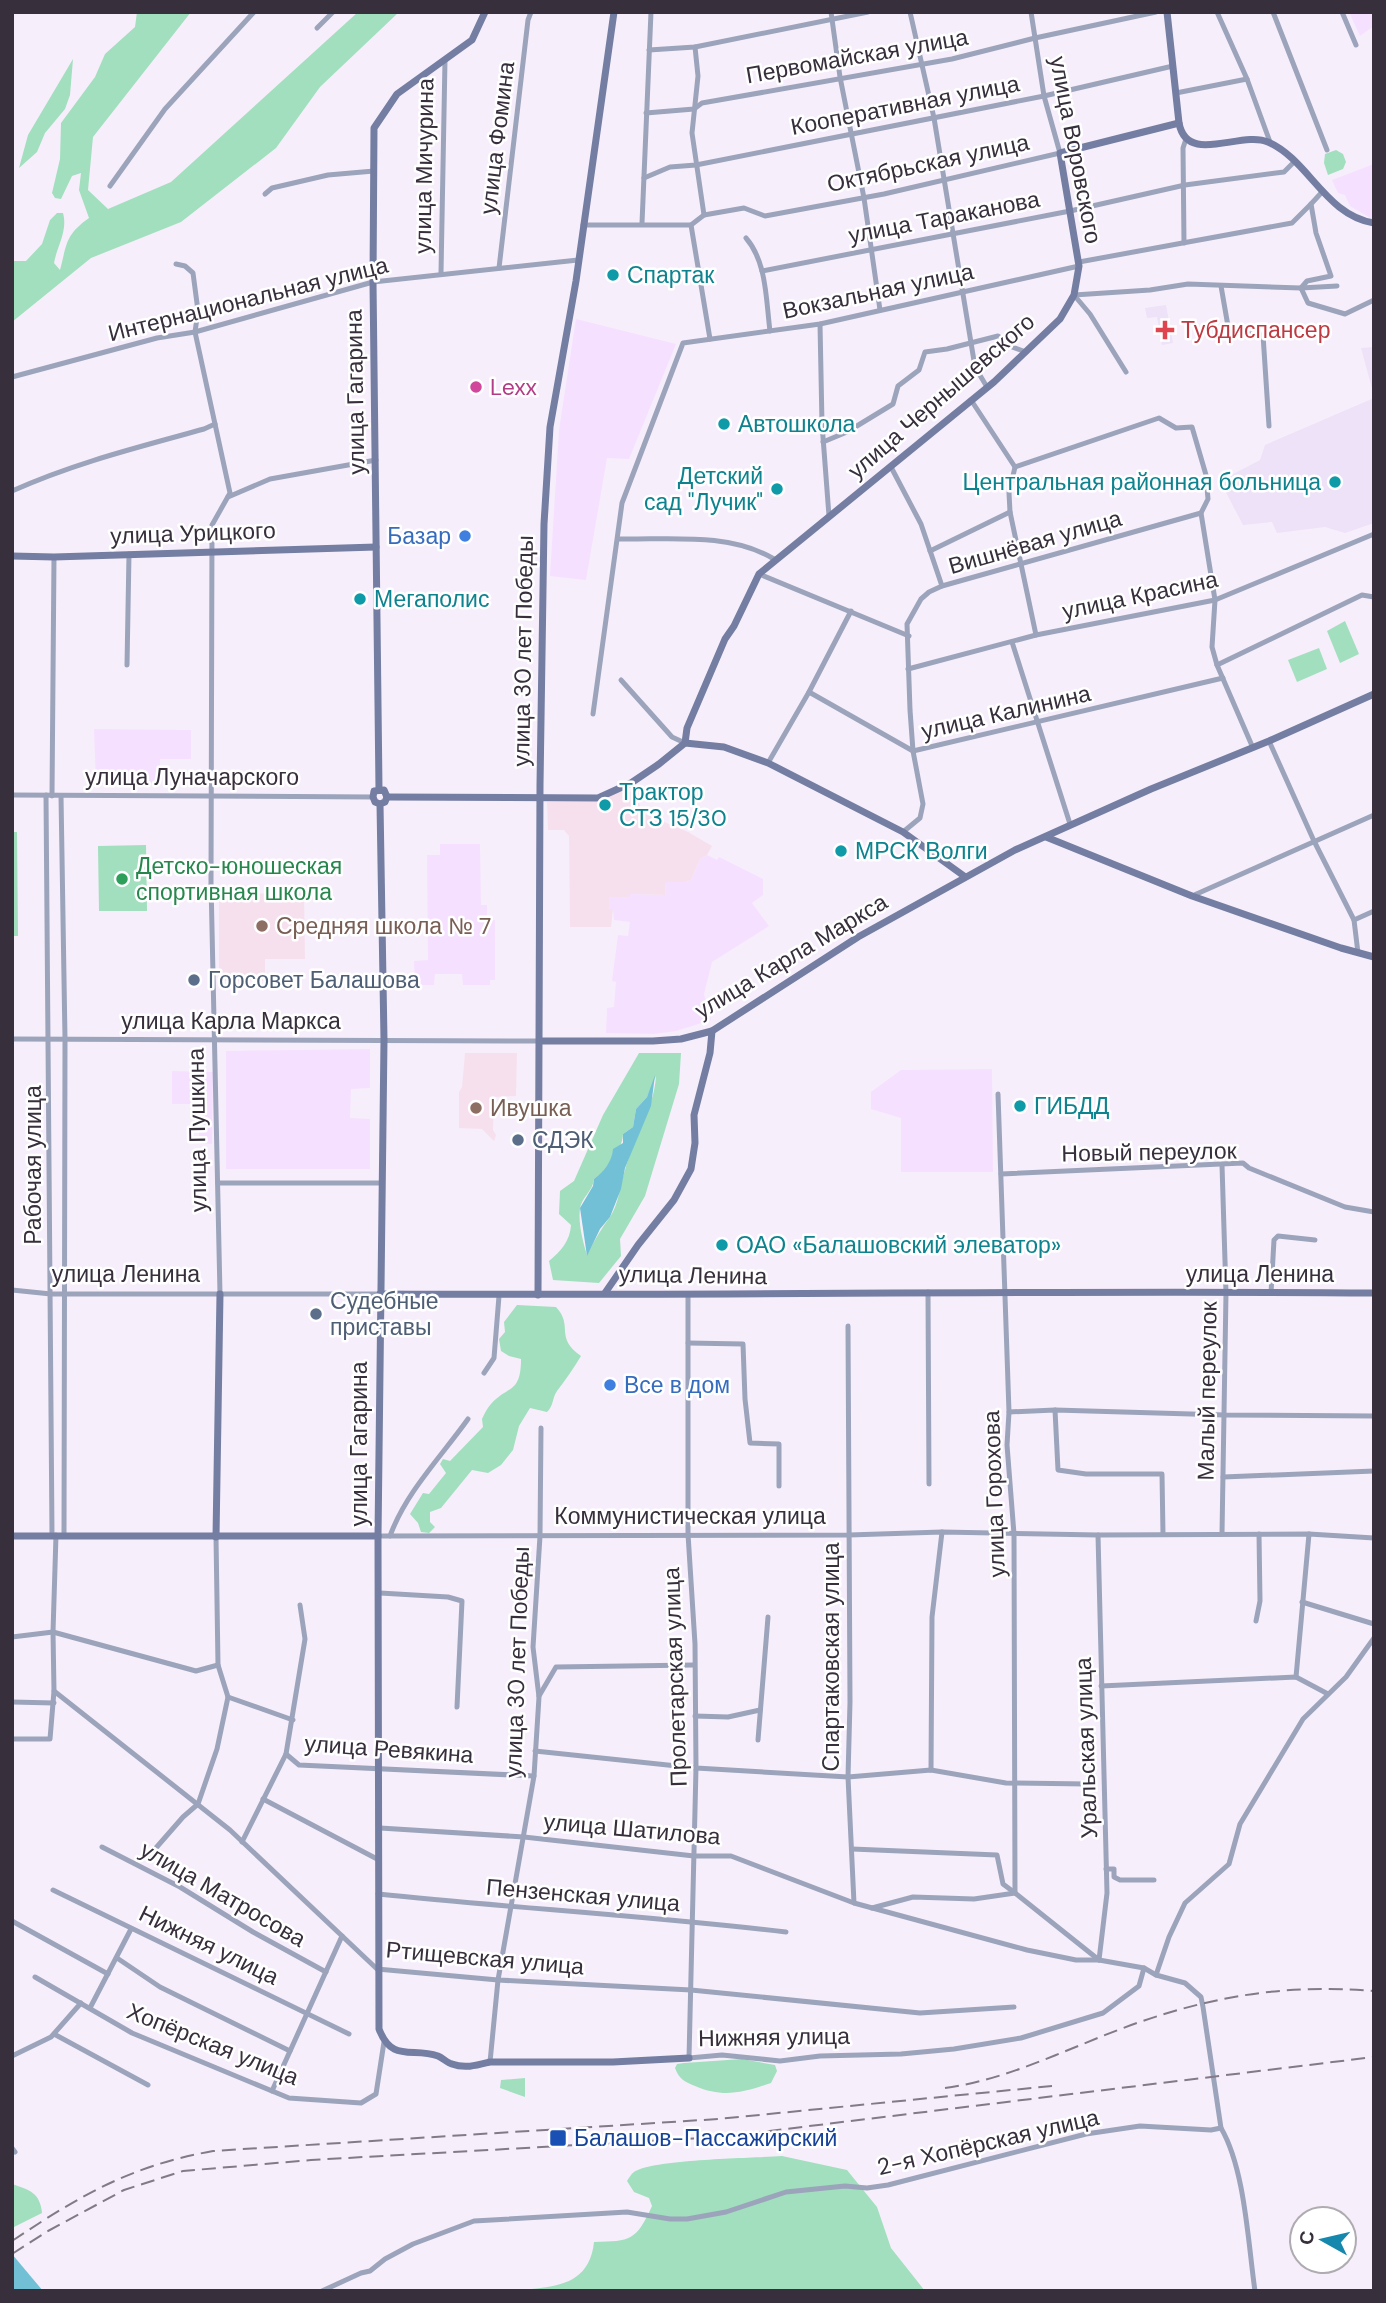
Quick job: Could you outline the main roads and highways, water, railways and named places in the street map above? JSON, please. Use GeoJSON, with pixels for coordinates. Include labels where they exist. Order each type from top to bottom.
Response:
{"type":"FeatureCollection","features":[{"type":"Feature","properties":{"kind":"water"},"geometry":{"type":"Polygon","coordinates":[[[655,1075],[651,1106],[625,1168],[621,1189],[610,1217],[600,1229],[587,1256],[580,1208],[593,1186],[594,1179],[609,1162],[613,1149],[623,1143],[623,1134],[633,1127],[636,1109],[647,1097],[655,1075]]]}},
{"type":"Feature","properties":{"kind":"water"},"geometry":{"type":"Polygon","coordinates":[[[12,2254],[43,2291],[12,2291],[12,2254]]]}},
{"type":"Feature","properties":{"kind":"railway"},"geometry":{"type":"LineString","coordinates":[[945,2088],[970,2084],[1019,2069],[1137,2023],[1196,2005],[1283,1991],[1374,1991]]}},
{"type":"Feature","properties":{"kind":"railway"},"geometry":{"type":"LineString","coordinates":[[12,2254],[48,2231],[124,2190],[183,2171],[311,2160],[720,2137],[1374,2057]]}},
{"type":"Feature","properties":{"kind":"railway"},"geometry":{"type":"LineString","coordinates":[[12,2241],[107,2184],[156,2165],[213,2151],[718,2119],[1052,2086]]}},
{"type":"Feature","properties":{"kind":"place","name":"Спартак"},"geometry":{"type":"Point","coordinates":[613,275]}},
{"type":"Feature","properties":{"kind":"place","name":"Тубдиспансер"},"geometry":{"type":"Point","coordinates":[1165,330]}},
{"type":"Feature","properties":{"kind":"place","name":"Lexx"},"geometry":{"type":"Point","coordinates":[476,387]}},
{"type":"Feature","properties":{"kind":"place","name":"Автошкола"},"geometry":{"type":"Point","coordinates":[724,424]}},
{"type":"Feature","properties":{"kind":"place","name":"Центральная районная больница"},"geometry":{"type":"Point","coordinates":[1335,482]}},
{"type":"Feature","properties":{"kind":"place","name":"Детский сад \"Лучик\""},"geometry":{"type":"Point","coordinates":[777,489]}},
{"type":"Feature","properties":{"kind":"place","name":"Базар"},"geometry":{"type":"Point","coordinates":[465,536]}},
{"type":"Feature","properties":{"kind":"place","name":"Мегаполис"},"geometry":{"type":"Point","coordinates":[360,599]}},
{"type":"Feature","properties":{"kind":"place","name":"Трактор СТЗ 15/30"},"geometry":{"type":"Point","coordinates":[605,805]}},
{"type":"Feature","properties":{"kind":"place","name":"МРСК Волги"},"geometry":{"type":"Point","coordinates":[841,851]}},
{"type":"Feature","properties":{"kind":"place","name":"Детско-юношеская спортивная школа"},"geometry":{"type":"Point","coordinates":[122,879]}},
{"type":"Feature","properties":{"kind":"place","name":"Средняя школа № 7"},"geometry":{"type":"Point","coordinates":[262,926]}},
{"type":"Feature","properties":{"kind":"place","name":"Горсовет Балашова"},"geometry":{"type":"Point","coordinates":[194,980]}},
{"type":"Feature","properties":{"kind":"place","name":"ГИБДД"},"geometry":{"type":"Point","coordinates":[1020,1106]}},
{"type":"Feature","properties":{"kind":"place","name":"Ивушка"},"geometry":{"type":"Point","coordinates":[476,1108]}},
{"type":"Feature","properties":{"kind":"place","name":"СДЭК"},"geometry":{"type":"Point","coordinates":[518,1140]}},
{"type":"Feature","properties":{"kind":"place","name":"ОАО «Балашовский элеватор»"},"geometry":{"type":"Point","coordinates":[722,1245]}},
{"type":"Feature","properties":{"kind":"place","name":"Судебные приставы"},"geometry":{"type":"Point","coordinates":[316,1314]}},
{"type":"Feature","properties":{"kind":"place","name":"Все в дом"},"geometry":{"type":"Point","coordinates":[610,1385]}},
{"type":"Feature","properties":{"kind":"place","name":"Балашов-Пассажирский"},"geometry":{"type":"Point","coordinates":[558,2138]}}]}
